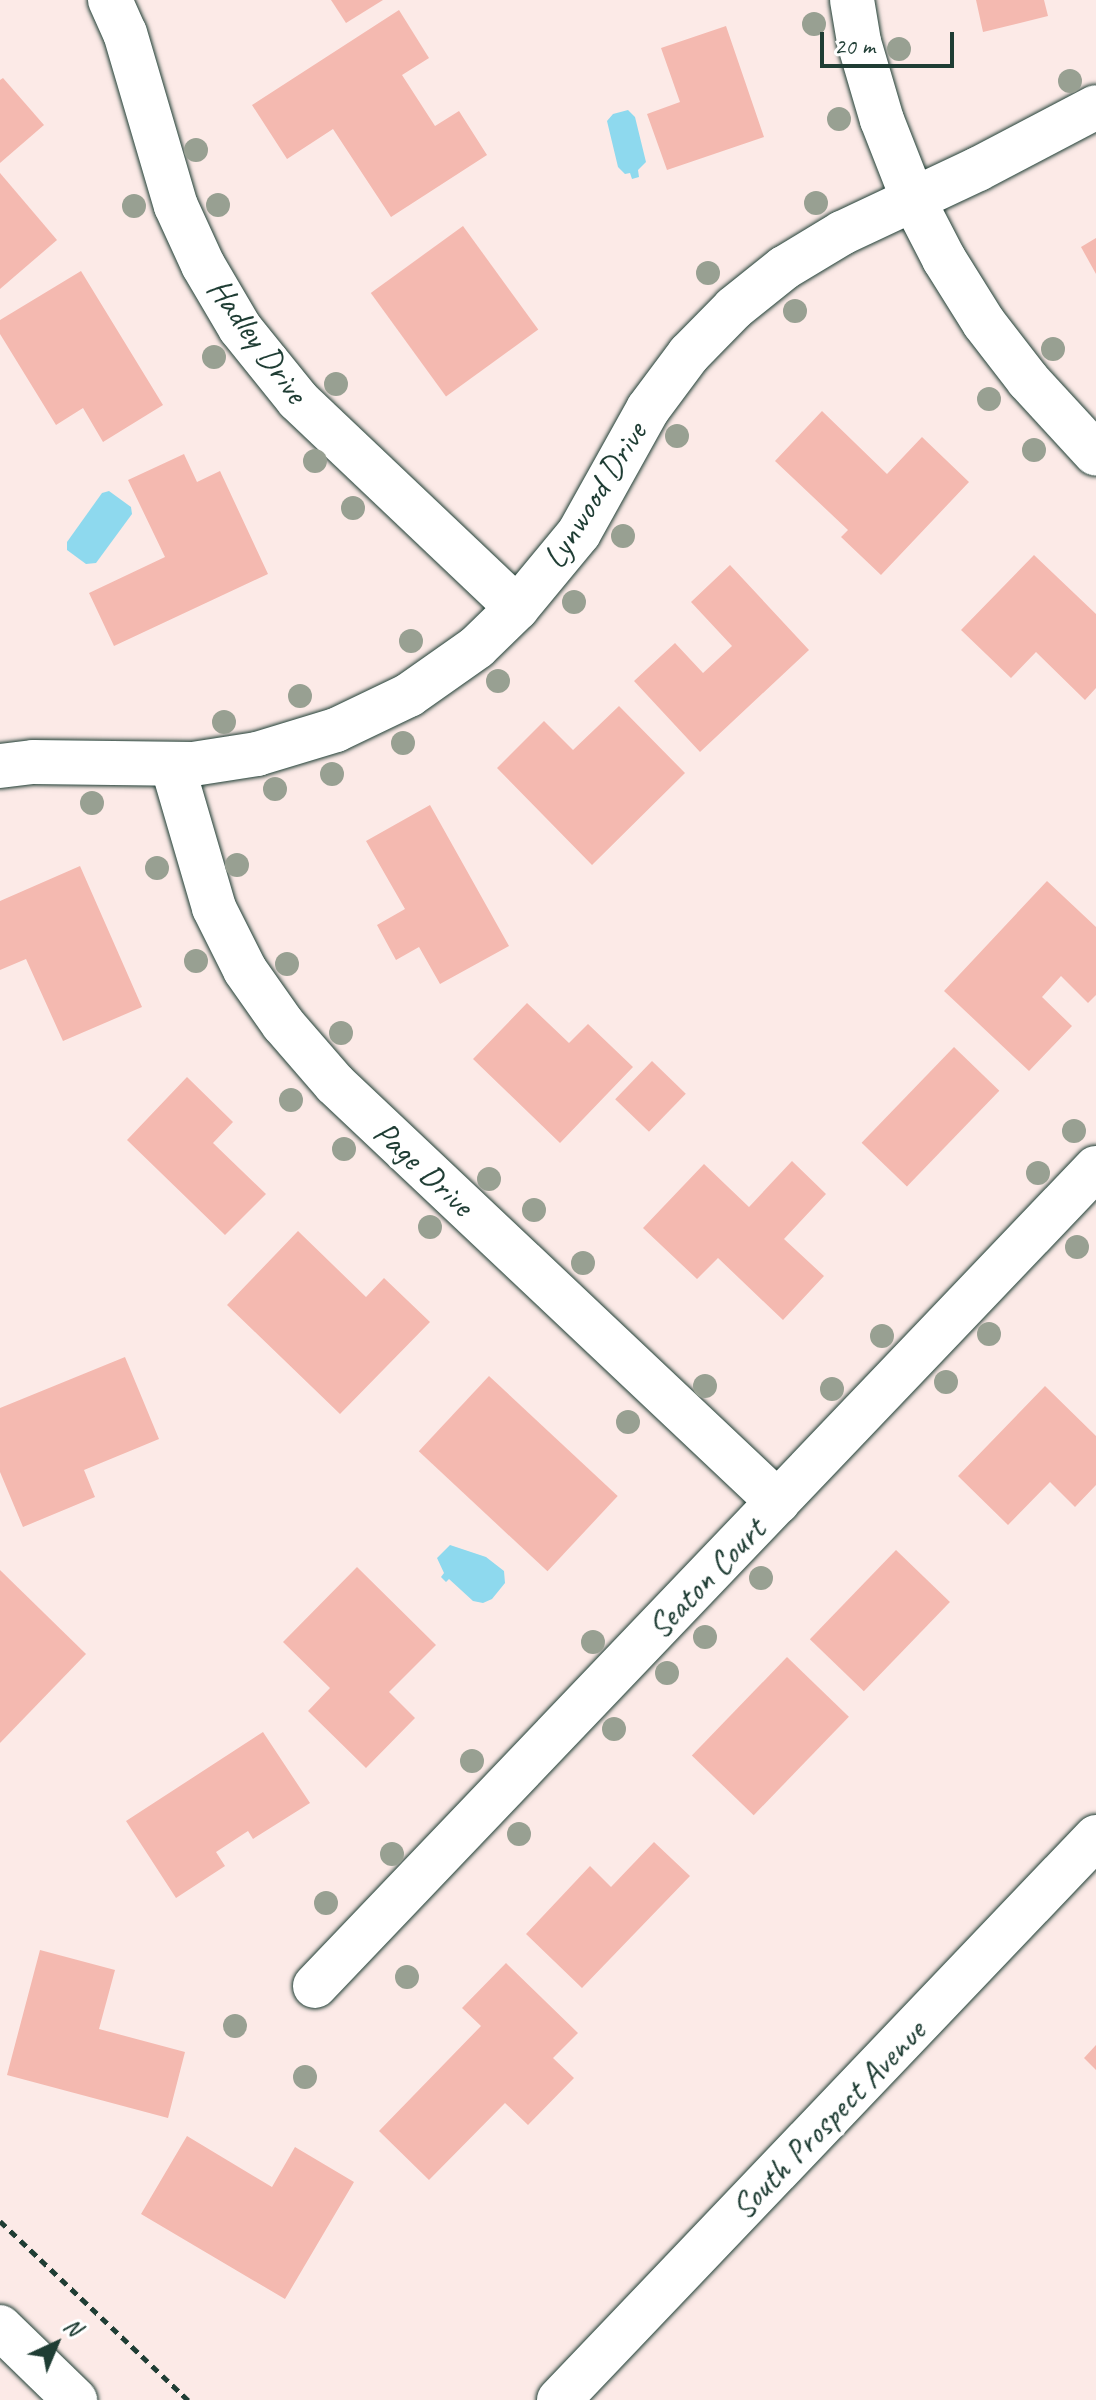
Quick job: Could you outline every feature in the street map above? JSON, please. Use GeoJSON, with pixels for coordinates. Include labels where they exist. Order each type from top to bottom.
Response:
{"type":"FeatureCollection","features":[{"type":"Feature","properties":{"kind":"street","name":"Hadley Drive"},"geometry":{"type":"LineString","coordinates":[[110,0],[125,33],[176,206],[203,265],[240,328],[298,400],[517,608]]}},
{"type":"Feature","properties":{"kind":"street"},"geometry":{"type":"LineString","coordinates":[[852,0],[859,42],[882,120],[913,199],[944,259],[984,323],[1028,380],[1096,454]]}},
{"type":"Feature","properties":{"kind":"street","name":"Lynwood Drive"},"geometry":{"type":"LineString","coordinates":[[0,766],[33,762],[172,764],[257,754],[336,730],[409,695],[477,647],[517,608],[579,533],[648,409],[689,354],[734,308],[784,268],[819,247],[1096,107]]}},
{"type":"Feature","properties":{"kind":"street","name":"Page Drive"},"geometry":{"type":"LineString","coordinates":[[172,764],[214,908],[245,970],[283,1024],[335,1084],[778,1502]]}},
{"type":"Feature","properties":{"kind":"street","name":"Seaton Court"},"geometry":{"type":"LineString","coordinates":[[315,1986],[1096,1168]]}},
{"type":"Feature","properties":{"kind":"street","name":"South Prospect Avenue"},"geometry":{"type":"LineString","coordinates":[[559,2400],[1096,1837]]}},
{"type":"Feature","properties":{"kind":"street"},"geometry":{"type":"LineString","coordinates":[[0,2327],[75,2400]]}},
{"type":"Feature","properties":{"kind":"path"},"geometry":{"type":"LineString","coordinates":[[0,2221],[188,2400]]}},
{"type":"Feature","properties":{"kind":"water"},"geometry":{"type":"Polygon","coordinates":[[[628,110],[635,117],[646,162],[638,170],[639,177],[632,179],[630,173],[625,174],[618,167],[607,121],[613,114],[628,110]]]}},
{"type":"Feature","properties":{"kind":"water"},"geometry":{"type":"Polygon","coordinates":[[[109,491],[131,507],[132,514],[96,563],[86,564],[67,550],[67,542],[102,493],[109,491]]]}},
{"type":"Feature","properties":{"kind":"water"},"geometry":{"type":"Polygon","coordinates":[[[450,1545],[486,1557],[504,1571],[505,1583],[492,1599],[483,1603],[473,1601],[449,1579],[446,1582],[441,1577],[444,1573],[437,1558],[450,1545]]]}},
{"type":"Feature","properties":{"kind":"building"},"geometry":{"type":"Polygon","coordinates":[[[331,0],[383,0],[346,23],[331,0]]]}},
{"type":"Feature","properties":{"kind":"building"},"geometry":{"type":"Polygon","coordinates":[[[976,0],[1044,0],[1048,16],[983,32],[976,0]]]}},
{"type":"Feature","properties":{"kind":"building"},"geometry":{"type":"Polygon","coordinates":[[[399,10],[429,58],[402,75],[435,126],[459,111],[487,155],[391,217],[333,129],[287,159],[252,105],[399,10]]]}},
{"type":"Feature","properties":{"kind":"building"},"geometry":{"type":"Polygon","coordinates":[[[726,26],[764,137],[667,170],[647,114],[680,102],[661,48],[726,26]]]}},
{"type":"Feature","properties":{"kind":"building"},"geometry":{"type":"Polygon","coordinates":[[[3,78],[44,125],[0,163],[0,80],[3,78]]]}},
{"type":"Feature","properties":{"kind":"building"},"geometry":{"type":"Polygon","coordinates":[[[0,173],[57,240],[0,289],[0,173]]]}},
{"type":"Feature","properties":{"kind":"building"},"geometry":{"type":"Polygon","coordinates":[[[463,226],[538,330],[446,397],[371,293],[463,226]]]}},
{"type":"Feature","properties":{"kind":"building"},"geometry":{"type":"Polygon","coordinates":[[[1096,238],[1096,274],[1081,247],[1096,238]]]}},
{"type":"Feature","properties":{"kind":"building"},"geometry":{"type":"Polygon","coordinates":[[[81,271],[163,405],[103,442],[83,408],[56,425],[0,334],[0,320],[81,271]]]}},
{"type":"Feature","properties":{"kind":"building"},"geometry":{"type":"Polygon","coordinates":[[[822,411],[887,474],[922,437],[969,482],[881,575],[841,537],[848,530],[775,461],[822,411]]]}},
{"type":"Feature","properties":{"kind":"building"},"geometry":{"type":"Polygon","coordinates":[[[184,454],[197,482],[220,471],[268,574],[114,646],[89,593],[165,557],[128,480],[184,454]]]}},
{"type":"Feature","properties":{"kind":"building"},"geometry":{"type":"Polygon","coordinates":[[[1034,555],[1096,614],[1096,688],[1085,700],[1036,652],[1011,678],[961,630],[1034,555]]]}},
{"type":"Feature","properties":{"kind":"building"},"geometry":{"type":"Polygon","coordinates":[[[730,565],[809,650],[700,752],[634,681],[675,643],[703,673],[732,646],[691,602],[730,565]]]}},
{"type":"Feature","properties":{"kind":"building"},"geometry":{"type":"Polygon","coordinates":[[[619,706],[685,773],[592,865],[497,768],[544,721],[573,750],[619,706]]]}},
{"type":"Feature","properties":{"kind":"building"},"geometry":{"type":"Polygon","coordinates":[[[430,805],[509,946],[440,984],[419,947],[396,960],[377,925],[405,909],[366,841],[430,805]]]}},
{"type":"Feature","properties":{"kind":"building"},"geometry":{"type":"Polygon","coordinates":[[[80,866],[142,1007],[63,1041],[26,959],[0,970],[0,901],[80,866]]]}},
{"type":"Feature","properties":{"kind":"building"},"geometry":{"type":"Polygon","coordinates":[[[1047,881],[1096,927],[1096,995],[1088,1003],[1061,976],[1042,997],[1072,1026],[1029,1071],[944,991],[1047,881]]]}},
{"type":"Feature","properties":{"kind":"building"},"geometry":{"type":"Polygon","coordinates":[[[527,1003],[569,1043],[588,1024],[633,1067],[560,1143],[473,1059],[527,1003]]]}},
{"type":"Feature","properties":{"kind":"building"},"geometry":{"type":"Polygon","coordinates":[[[954,1047],[999,1091],[907,1186],[862,1143],[954,1047]]]}},
{"type":"Feature","properties":{"kind":"building"},"geometry":{"type":"Polygon","coordinates":[[[652,1061],[686,1094],[649,1132],[615,1099],[652,1061]]]}},
{"type":"Feature","properties":{"kind":"building"},"geometry":{"type":"Polygon","coordinates":[[[187,1077],[233,1122],[213,1143],[266,1194],[225,1235],[127,1140],[187,1077]]]}},
{"type":"Feature","properties":{"kind":"building"},"geometry":{"type":"Polygon","coordinates":[[[792,1161],[826,1194],[784,1239],[824,1276],[783,1320],[718,1258],[697,1279],[643,1228],[704,1164],[749,1207],[792,1161]]]}},
{"type":"Feature","properties":{"kind":"building"},"geometry":{"type":"Polygon","coordinates":[[[298,1231],[366,1297],[384,1278],[430,1322],[340,1414],[227,1305],[298,1231]]]}},
{"type":"Feature","properties":{"kind":"building"},"geometry":{"type":"Polygon","coordinates":[[[125,1357],[159,1439],[84,1470],[95,1497],[23,1527],[0,1472],[0,1408],[125,1357]]]}},
{"type":"Feature","properties":{"kind":"building"},"geometry":{"type":"Polygon","coordinates":[[[489,1376],[618,1496],[547,1571],[419,1451],[489,1376]]]}},
{"type":"Feature","properties":{"kind":"building"},"geometry":{"type":"Polygon","coordinates":[[[1045,1386],[1096,1436],[1096,1485],[1075,1507],[1050,1482],[1008,1525],[958,1476],[1045,1386]]]}},
{"type":"Feature","properties":{"kind":"building"},"geometry":{"type":"Polygon","coordinates":[[[896,1550],[950,1602],[864,1691],[810,1639],[896,1550]]]}},
{"type":"Feature","properties":{"kind":"building"},"geometry":{"type":"Polygon","coordinates":[[[357,1567],[436,1645],[389,1692],[415,1718],[366,1768],[308,1711],[330,1688],[283,1642],[357,1567]]]}},
{"type":"Feature","properties":{"kind":"building"},"geometry":{"type":"Polygon","coordinates":[[[0,1570],[86,1654],[0,1743],[0,1570]]]}},
{"type":"Feature","properties":{"kind":"building"},"geometry":{"type":"Polygon","coordinates":[[[787,1657],[849,1717],[754,1815],[692,1756],[787,1657]]]}},
{"type":"Feature","properties":{"kind":"building"},"geometry":{"type":"Polygon","coordinates":[[[263,1732],[310,1803],[253,1839],[248,1831],[216,1852],[225,1866],[176,1898],[126,1821],[263,1732]]]}},
{"type":"Feature","properties":{"kind":"building"},"geometry":{"type":"Polygon","coordinates":[[[654,1842],[690,1876],[582,1988],[526,1934],[590,1866],[611,1887],[654,1842]]]}},
{"type":"Feature","properties":{"kind":"building"},"geometry":{"type":"Polygon","coordinates":[[[40,1950],[115,1970],[99,2029],[185,2052],[168,2118],[7,2075],[40,1950]]]}},
{"type":"Feature","properties":{"kind":"building"},"geometry":{"type":"Polygon","coordinates":[[[506,1963],[578,2033],[553,2058],[574,2078],[528,2125],[505,2103],[429,2180],[379,2131],[481,2026],[462,2008],[506,1963]]]}},
{"type":"Feature","properties":{"kind":"building"},"geometry":{"type":"Polygon","coordinates":[[[1096,2045],[1096,2070],[1084,2058],[1096,2045]]]}},
{"type":"Feature","properties":{"kind":"building"},"geometry":{"type":"Polygon","coordinates":[[[187,2136],[272,2187],[295,2147],[354,2182],[285,2299],[141,2214],[187,2136]]]}}]}
